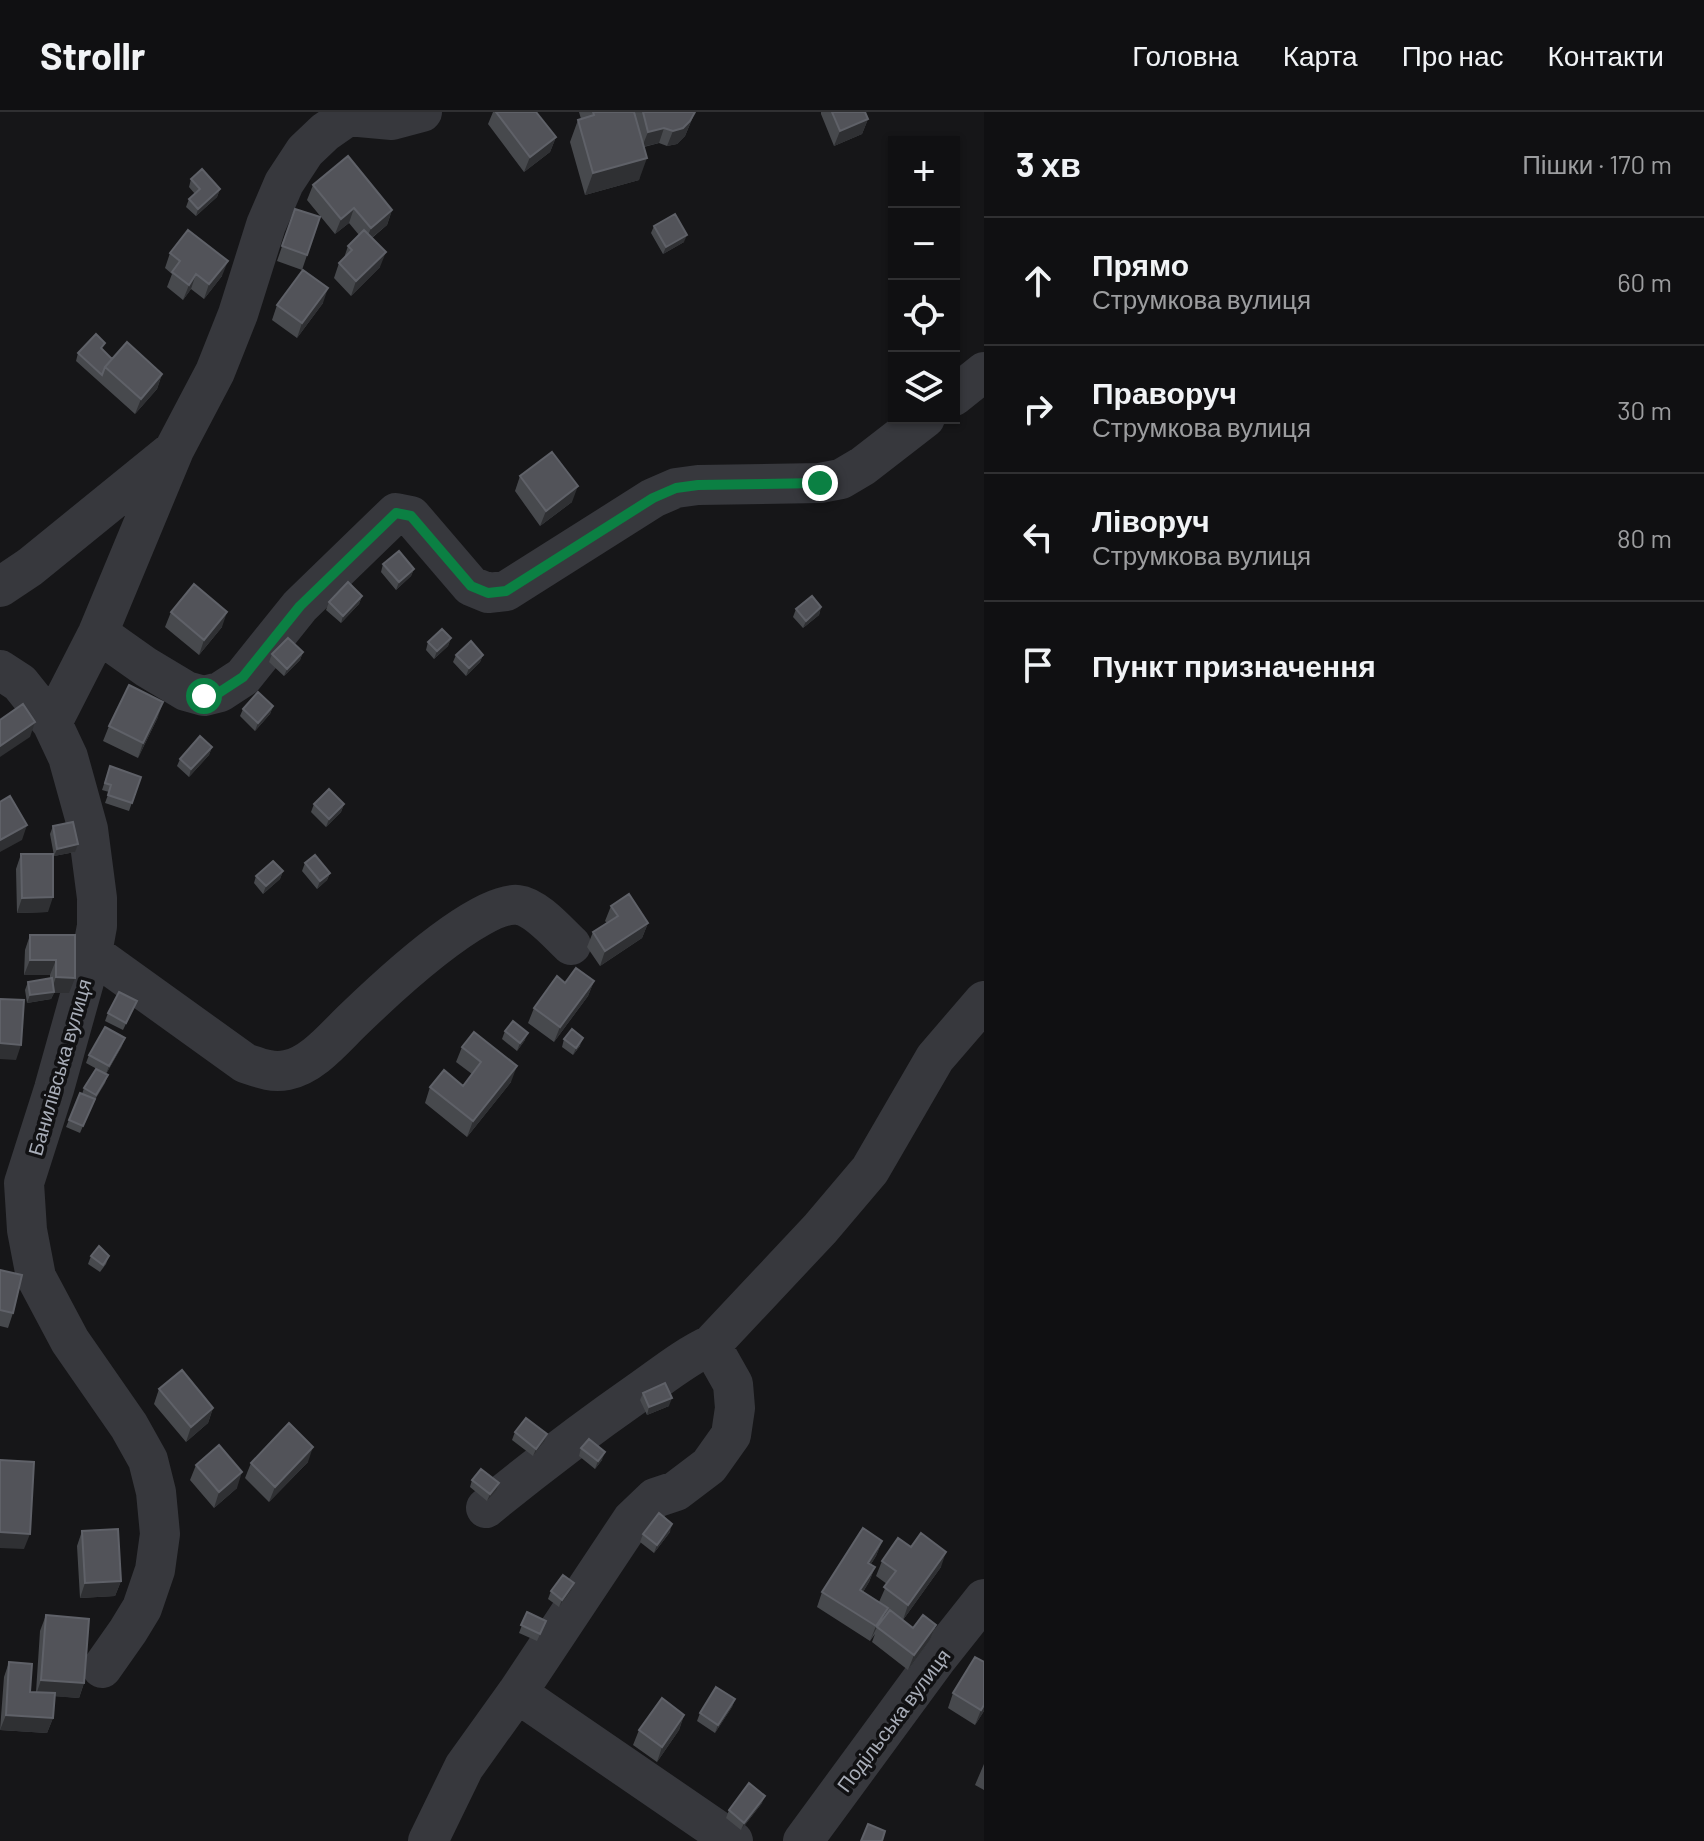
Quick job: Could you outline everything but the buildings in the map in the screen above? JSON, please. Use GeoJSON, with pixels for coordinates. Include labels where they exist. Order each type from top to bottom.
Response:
{"type":"FeatureCollection","features":[{"type":"Feature","properties":{"kind":"street"},"geometry":{"type":"LineString","coordinates":[[52,723],[98,633],[174,450],[215,372],[238,314],[266,225],[284,183],[305,151],[346,113],[392,120],[422,112]]}},
{"type":"Feature","properties":{"kind":"street"},"geometry":{"type":"LineString","coordinates":[[960,391],[984,372]]}},
{"type":"Feature","properties":{"kind":"street"},"geometry":{"type":"LineString","coordinates":[[98,633],[186,691],[204,696],[220,692],[243,677],[300,606],[396,513],[411,516],[471,586],[488,593],[506,591],[653,498],[676,488],[820,483],[841,479],[917,424]]}},
{"type":"Feature","properties":{"kind":"street"},"geometry":{"type":"LineString","coordinates":[[0,587],[30,567],[174,450]]}},
{"type":"Feature","properties":{"kind":"street","name":"Банилівська вулиця"},"geometry":{"type":"LineString","coordinates":[[0,670],[20,683],[52,723],[68,757],[88,829],[97,898],[97,926],[92,953],[24,1183],[27,1230],[36,1277],[70,1341],[136,1437],[148,1460],[156,1492],[160,1534],[155,1570],[142,1608],[102,1668]]}},
{"type":"Feature","properties":{"kind":"street"},"geometry":{"type":"LineString","coordinates":[[92,953],[245,1063],[269,1072],[289,1070],[304,1063],[324,1048],[393,981],[470,923],[499,907],[517,905],[529,908],[571,945]]}},
{"type":"Feature","properties":{"kind":"street"},"geometry":{"type":"LineString","coordinates":[[486,1508],[567,1443],[711,1345],[820,1229],[870,1170],[935,1058],[984,1001]]}},
{"type":"Feature","properties":{"kind":"street"},"geometry":{"type":"LineString","coordinates":[[428,1841],[464,1767],[632,1520],[655,1498],[676,1491],[709,1466],[731,1435],[735,1408],[733,1384],[711,1345]]}},
{"type":"Feature","properties":{"kind":"street","name":"Подільська вулиця"},"geometry":{"type":"LineString","coordinates":[[803,1841],[984,1599]]}},
{"type":"Feature","properties":{"kind":"street"},"geometry":{"type":"LineString","coordinates":[[517,1693],[733,1841]]}},
{"type":"Feature","properties":{"kind":"route"},"geometry":{"type":"LineString","coordinates":[[204,696],[220,692],[243,677],[300,606],[396,513],[411,516],[471,586],[488,593],[506,591],[653,498],[676,488],[820,483]]}}]}
